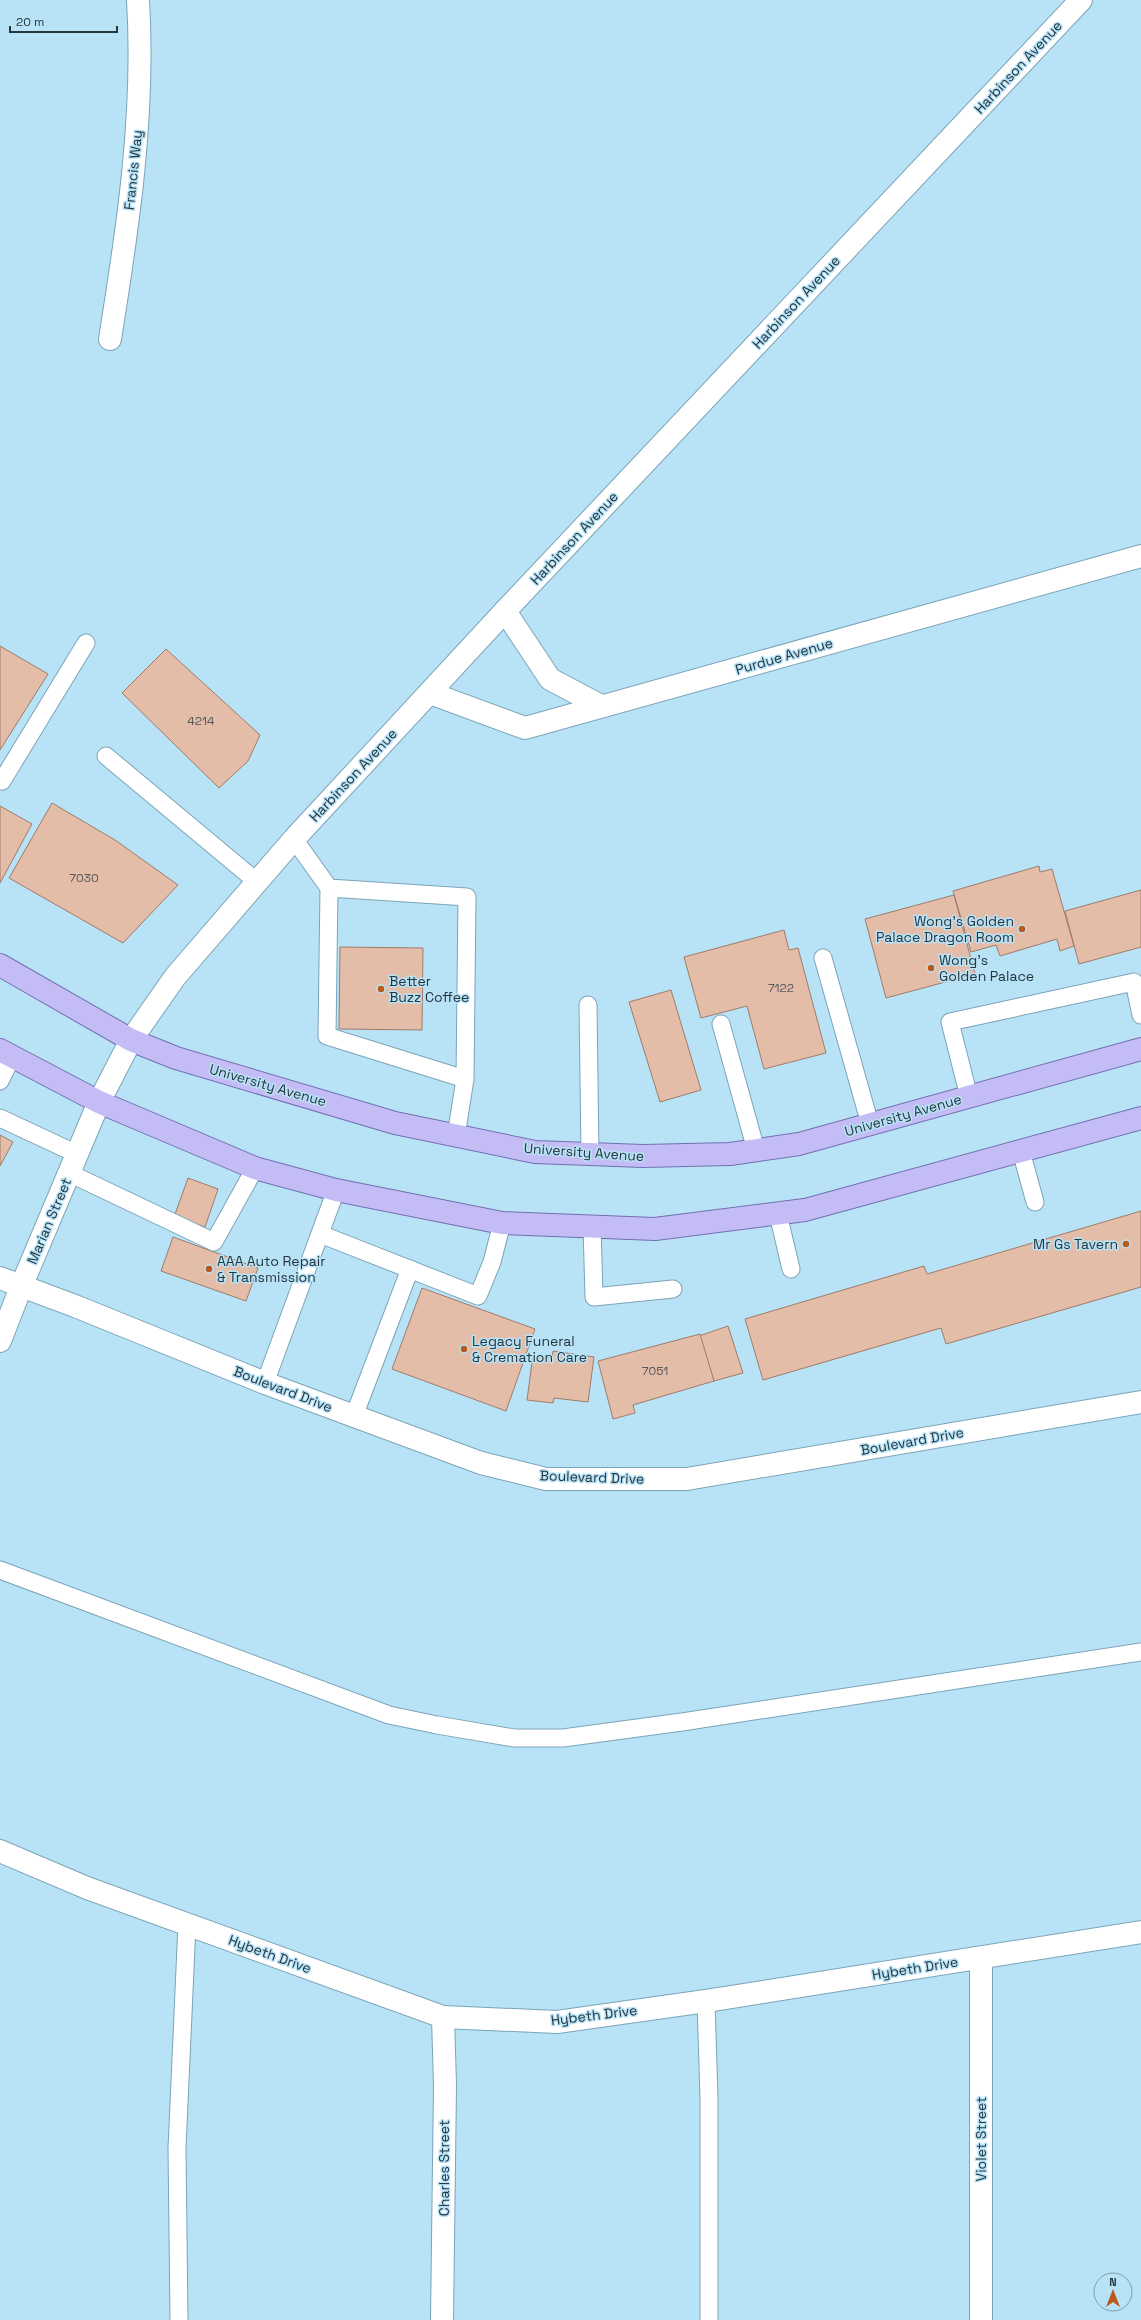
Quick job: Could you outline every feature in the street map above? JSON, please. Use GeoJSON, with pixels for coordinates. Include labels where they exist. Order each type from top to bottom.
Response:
{"type":"FeatureCollection","features":[{"type":"Feature","properties":{"kind":"main road","name":"University Avenue"},"geometry":{"type":"LineString","coordinates":[[0,965],[131,1040],[176,1058],[395,1123],[535,1152],[643,1156],[730,1154],[799,1144],[1141,1049]]}},
{"type":"Feature","properties":{"kind":"main road"},"geometry":{"type":"LineString","coordinates":[[6,1054],[100,1102],[255,1168],[336,1190],[502,1223],[655,1229],[805,1210],[1141,1118]]}},
{"type":"Feature","properties":{"kind":"street","name":"Francis Way"},"geometry":{"type":"LineString","coordinates":[[110,339],[124,248],[136,143],[141,46],[138,0]]}},
{"type":"Feature","properties":{"kind":"street","name":"Harbinson Avenue"},"geometry":{"type":"LineString","coordinates":[[100,1102],[131,1040],[175,977],[256,881],[505,611],[1081,0]]}},
{"type":"Feature","properties":{"kind":"street","name":"Purdue Avenue"},"geometry":{"type":"LineString","coordinates":[[430,693],[525,728],[1141,556]]}},
{"type":"Feature","properties":{"kind":"street"},"geometry":{"type":"LineString","coordinates":[[505,611],[550,678],[601,706]]}},
{"type":"Feature","properties":{"kind":"street","name":"Marian Street"},"geometry":{"type":"LineString","coordinates":[[0,1341],[21,1287],[100,1102]]}},
{"type":"Feature","properties":{"kind":"street","name":"Boulevard Drive"},"geometry":{"type":"LineString","coordinates":[[0,1278],[75,1306],[265,1383],[481,1463],[546,1479],[687,1479],[1141,1402]]}},
{"type":"Feature","properties":{"kind":"street","name":"Hybeth Drive"},"geometry":{"type":"LineString","coordinates":[[0,1851],[88,1888],[443,2017],[557,2022],[706,2001],[1141,1932]]}},
{"type":"Feature","properties":{"kind":"street","name":"Violet Street"},"geometry":{"type":"LineString","coordinates":[[981,1958],[981,2320]]}},
{"type":"Feature","properties":{"kind":"street","name":"Charles Street"},"geometry":{"type":"LineString","coordinates":[[442,2320],[445,2085],[443,2017]]}},
{"type":"Feature","properties":{"kind":"lane"},"geometry":{"type":"LineString","coordinates":[[0,781],[2,781],[86,643]]}},
{"type":"Feature","properties":{"kind":"lane"},"geometry":{"type":"LineString","coordinates":[[106,756],[256,881]]}},
{"type":"Feature","properties":{"kind":"lane"},"geometry":{"type":"LineString","coordinates":[[294,839],[329,888],[327,1036],[465,1079]]}},
{"type":"Feature","properties":{"kind":"lane"},"geometry":{"type":"LineString","coordinates":[[329,888],[467,897],[465,1079],[456,1136]]}},
{"type":"Feature","properties":{"kind":"lane"},"geometry":{"type":"LineString","coordinates":[[823,958],[870,1124]]}},
{"type":"Feature","properties":{"kind":"lane"},"geometry":{"type":"LineString","coordinates":[[969,1097],[950,1022],[1134,982],[1141,1014]]}},
{"type":"Feature","properties":{"kind":"lane"},"geometry":{"type":"LineString","coordinates":[[588,1005],[590,1154]]}},
{"type":"Feature","properties":{"kind":"lane"},"geometry":{"type":"LineString","coordinates":[[720,1024],[756,1150]]}},
{"type":"Feature","properties":{"kind":"lane"},"geometry":{"type":"LineString","coordinates":[[0,1081],[6,1054]]}},
{"type":"Feature","properties":{"kind":"lane"},"geometry":{"type":"LineString","coordinates":[[0,1118],[73,1164],[214,1242],[255,1168]]}},
{"type":"Feature","properties":{"kind":"lane"},"geometry":{"type":"LineString","coordinates":[[1021,1151],[1035,1202]]}},
{"type":"Feature","properties":{"kind":"lane"},"geometry":{"type":"LineString","coordinates":[[265,1383],[336,1190]]}},
{"type":"Feature","properties":{"kind":"lane"},"geometry":{"type":"LineString","coordinates":[[778,1214],[791,1270]]}},
{"type":"Feature","properties":{"kind":"lane"},"geometry":{"type":"LineString","coordinates":[[320,1234],[478,1296],[492,1262],[502,1223]]}},
{"type":"Feature","properties":{"kind":"lane"},"geometry":{"type":"LineString","coordinates":[[592,1226],[594,1297],[674,1289]]}},
{"type":"Feature","properties":{"kind":"lane"},"geometry":{"type":"LineString","coordinates":[[354,1416],[410,1269]]}},
{"type":"Feature","properties":{"kind":"lane"},"geometry":{"type":"LineString","coordinates":[[0,1570],[390,1715],[437,1725],[514,1738],[563,1738],[674,1723],[1141,1652]]}},
{"type":"Feature","properties":{"kind":"lane"},"geometry":{"type":"LineString","coordinates":[[178,2320],[177,2148],[187,1924]]}},
{"type":"Feature","properties":{"kind":"lane"},"geometry":{"type":"LineString","coordinates":[[706,2001],[709,2097],[709,2320]]}},
{"type":"Feature","properties":{"kind":"building"},"geometry":{"type":"Polygon","coordinates":[[[0,646],[48,674],[0,750],[0,646]]]}},
{"type":"Feature","properties":{"kind":"building"},"geometry":{"type":"Polygon","coordinates":[[[166,649],[260,735],[248,761],[219,788],[122,693],[166,649]]]}},
{"type":"Feature","properties":{"kind":"building"},"geometry":{"type":"Polygon","coordinates":[[[52,803],[115,840],[178,885],[123,943],[9,878],[52,803]]]}},
{"type":"Feature","properties":{"kind":"building"},"geometry":{"type":"Polygon","coordinates":[[[0,806],[32,824],[0,883],[0,806]]]}},
{"type":"Feature","properties":{"kind":"building"},"geometry":{"type":"Polygon","coordinates":[[[1039,866],[1040,872],[1052,869],[1074,946],[1060,951],[1057,939],[1000,956],[996,945],[971,952],[953,891],[1039,866]]]}},
{"type":"Feature","properties":{"kind":"building"},"geometry":{"type":"Polygon","coordinates":[[[1141,890],[1141,947],[1079,964],[1065,911],[1141,890]]]}},
{"type":"Feature","properties":{"kind":"building"},"geometry":{"type":"Polygon","coordinates":[[[954,895],[975,974],[886,998],[865,919],[954,895]]]}},
{"type":"Feature","properties":{"kind":"building"},"geometry":{"type":"Polygon","coordinates":[[[784,930],[789,950],[798,948],[826,1053],[764,1069],[747,1006],[701,1018],[684,957],[784,930]]]}},
{"type":"Feature","properties":{"kind":"building","name":"Better Buzz Coffee"},"geometry":{"type":"Polygon","coordinates":[[[340,947],[423,948],[422,1030],[339,1029],[340,947]]]}},
{"type":"Feature","properties":{"kind":"building"},"geometry":{"type":"Polygon","coordinates":[[[671,990],[701,1090],[660,1102],[629,1002],[671,990]]]}},
{"type":"Feature","properties":{"kind":"building"},"geometry":{"type":"Polygon","coordinates":[[[0,1135],[13,1142],[0,1166],[0,1135]]]}},
{"type":"Feature","properties":{"kind":"building"},"geometry":{"type":"Polygon","coordinates":[[[188,1178],[218,1189],[205,1227],[174,1217],[188,1178]]]}},
{"type":"Feature","properties":{"kind":"building"},"geometry":{"type":"Polygon","coordinates":[[[1141,1211],[1141,1287],[946,1344],[941,1328],[763,1380],[745,1319],[924,1266],[927,1274],[1141,1211]]]}},
{"type":"Feature","properties":{"kind":"building","name":"AAA Auto Repair & Transmission"},"geometry":{"type":"Polygon","coordinates":[[[173,1237],[258,1268],[246,1301],[161,1271],[173,1237]]]}},
{"type":"Feature","properties":{"kind":"building","name":"Legacy Funeral & Cremation Care"},"geometry":{"type":"Polygon","coordinates":[[[422,1288],[535,1329],[506,1411],[392,1369],[422,1288]]]}},
{"type":"Feature","properties":{"kind":"building"},"geometry":{"type":"Polygon","coordinates":[[[728,1326],[743,1373],[714,1381],[699,1336],[728,1326]]]}},
{"type":"Feature","properties":{"kind":"building"},"geometry":{"type":"Polygon","coordinates":[[[700,1334],[714,1381],[633,1405],[635,1413],[613,1419],[598,1361],[700,1334]]]}},
{"type":"Feature","properties":{"kind":"building"},"geometry":{"type":"Polygon","coordinates":[[[553,1351],[594,1357],[588,1402],[554,1398],[553,1403],[527,1400],[533,1355],[552,1358],[553,1351]]]}},
{"type":"Feature","properties":{"kind":"place","name":"Wong's Golden Palace Dragon Room"},"geometry":{"type":"Point","coordinates":[1022,929]}},
{"type":"Feature","properties":{"kind":"place","name":"Wong's Golden Palace"},"geometry":{"type":"Point","coordinates":[931,968]}},
{"type":"Feature","properties":{"kind":"place","name":"Better Buzz Coffee"},"geometry":{"type":"Point","coordinates":[381,989]}},
{"type":"Feature","properties":{"kind":"place","name":"Mr Gs Tavern"},"geometry":{"type":"Point","coordinates":[1126,1244]}},
{"type":"Feature","properties":{"kind":"place","name":"AAA Auto Repair & Transmission"},"geometry":{"type":"Point","coordinates":[209,1269]}},
{"type":"Feature","properties":{"kind":"place","name":"Legacy Funeral & Cremation Care"},"geometry":{"type":"Point","coordinates":[464,1349]}}]}
